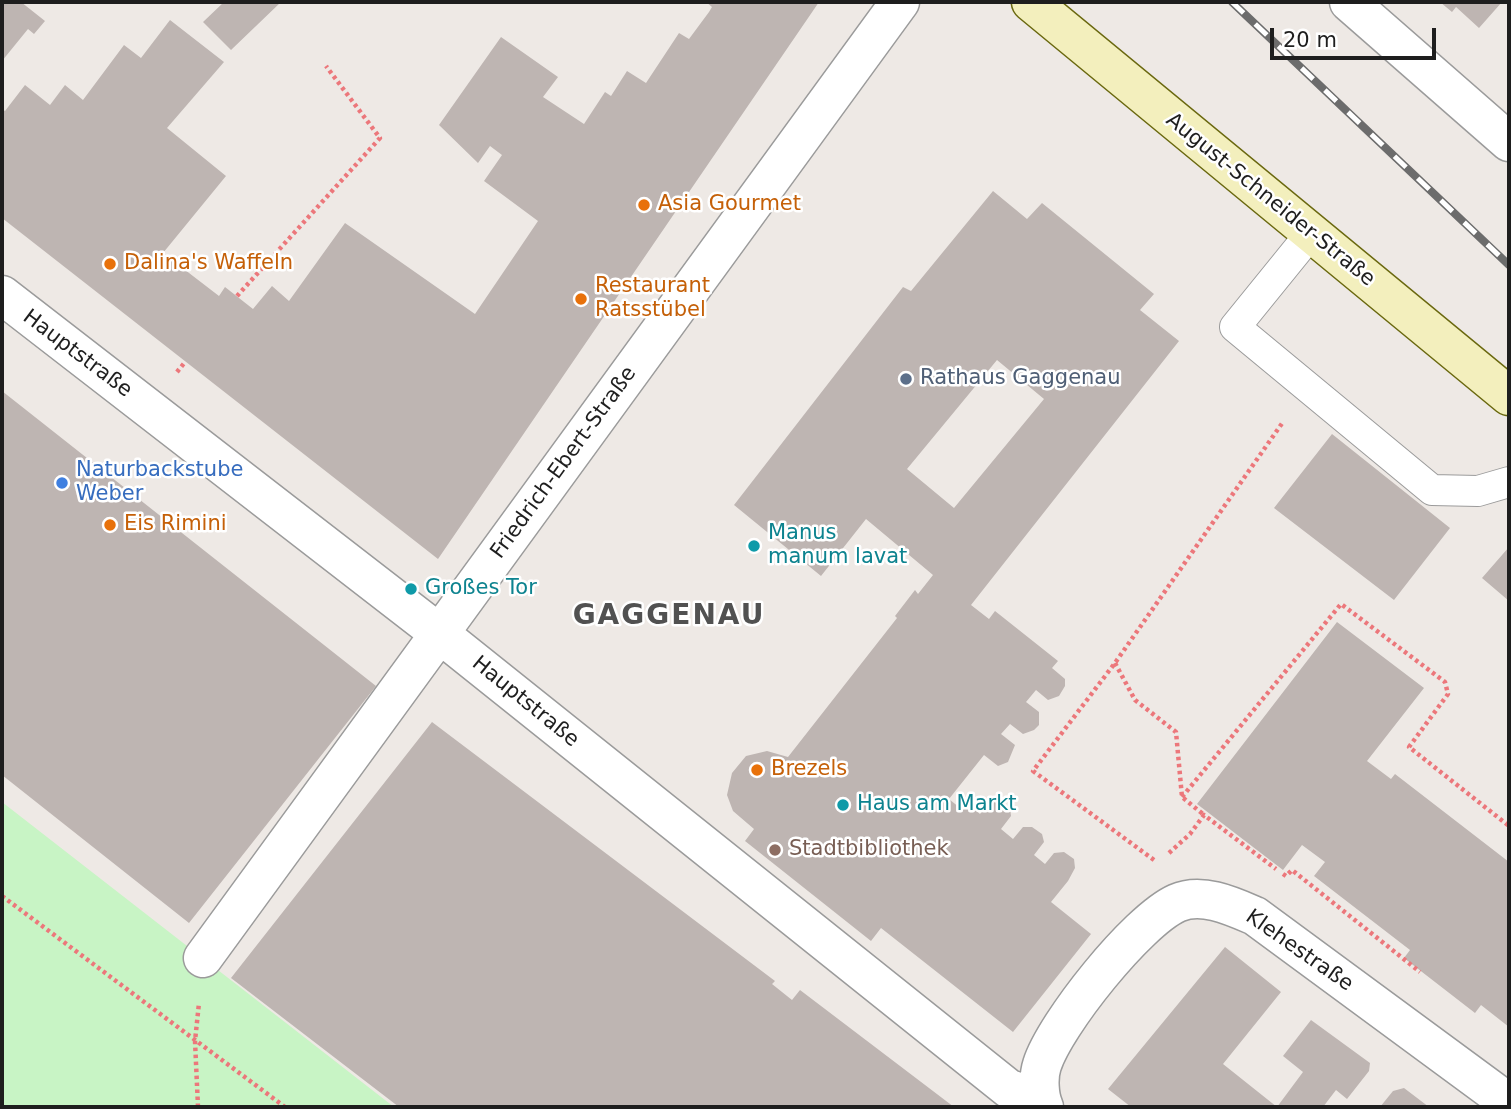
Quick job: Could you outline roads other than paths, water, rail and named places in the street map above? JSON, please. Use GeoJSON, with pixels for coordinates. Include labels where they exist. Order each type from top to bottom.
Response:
{"type":"FeatureCollection","features":[{"type":"Feature","properties":{"kind":"street","name":"Friedrich-Ebert-Straße"},"geometry":{"type":"LineString","coordinates":[[203,958],[900,2]]}},
{"type":"Feature","properties":{"kind":"street","name":"August-Schneider-Straße"},"geometry":{"type":"LineString","coordinates":[[1031,2],[1509,396]]}},
{"type":"Feature","properties":{"kind":"street"},"geometry":{"type":"LineString","coordinates":[[1349,2],[1509,142]]}},
{"type":"Feature","properties":{"kind":"street","name":"Hauptstraße"},"geometry":{"type":"LineString","coordinates":[[2,295],[440,634],[1009,1089],[1043,1103]]}},
{"type":"Feature","properties":{"kind":"street","name":"Klehestraße"},"geometry":{"type":"LineString","coordinates":[[1043,1103],[1041,1068],[1055,1035],[1135,934],[1178,902],[1216,900],[1255,916],[1509,1103]]}},
{"type":"Feature","properties":{"kind":"lane"},"geometry":{"type":"LineString","coordinates":[[1312,232],[1235,327],[1433,490],[1479,491],[1509,482]]}},
{"type":"Feature","properties":{"kind":"railway"},"geometry":{"type":"LineString","coordinates":[[1232,2],[1509,265]]}},
{"type":"Feature","properties":{"kind":"place","name":"Asia Gourmet"},"geometry":{"type":"Point","coordinates":[644,205]}},
{"type":"Feature","properties":{"kind":"place","name":"Dalina's Waffeln"},"geometry":{"type":"Point","coordinates":[110,264]}},
{"type":"Feature","properties":{"kind":"place","name":"Restaurant Ratsstübel"},"geometry":{"type":"Point","coordinates":[581,299]}},
{"type":"Feature","properties":{"kind":"place","name":"Rathaus Gaggenau"},"geometry":{"type":"Point","coordinates":[906,379]}},
{"type":"Feature","properties":{"kind":"place","name":"Naturbackstube Weber"},"geometry":{"type":"Point","coordinates":[62,483]}},
{"type":"Feature","properties":{"kind":"place","name":"Eis Rimini"},"geometry":{"type":"Point","coordinates":[110,525]}},
{"type":"Feature","properties":{"kind":"place","name":"Manus manum lavat"},"geometry":{"type":"Point","coordinates":[754,546]}},
{"type":"Feature","properties":{"kind":"place","name":"Großes Tor"},"geometry":{"type":"Point","coordinates":[411,589]}},
{"type":"Feature","properties":{"kind":"place","name":"Brezels"},"geometry":{"type":"Point","coordinates":[757,770]}},
{"type":"Feature","properties":{"kind":"place","name":"Haus am Markt"},"geometry":{"type":"Point","coordinates":[843,805]}},
{"type":"Feature","properties":{"kind":"place","name":"Stadtbibliothek"},"geometry":{"type":"Point","coordinates":[775,850]}},
{"type":"Feature","properties":{"kind":"district","name":"GAGGENAU"},"geometry":{"type":"Point","coordinates":[669,617]}}]}
